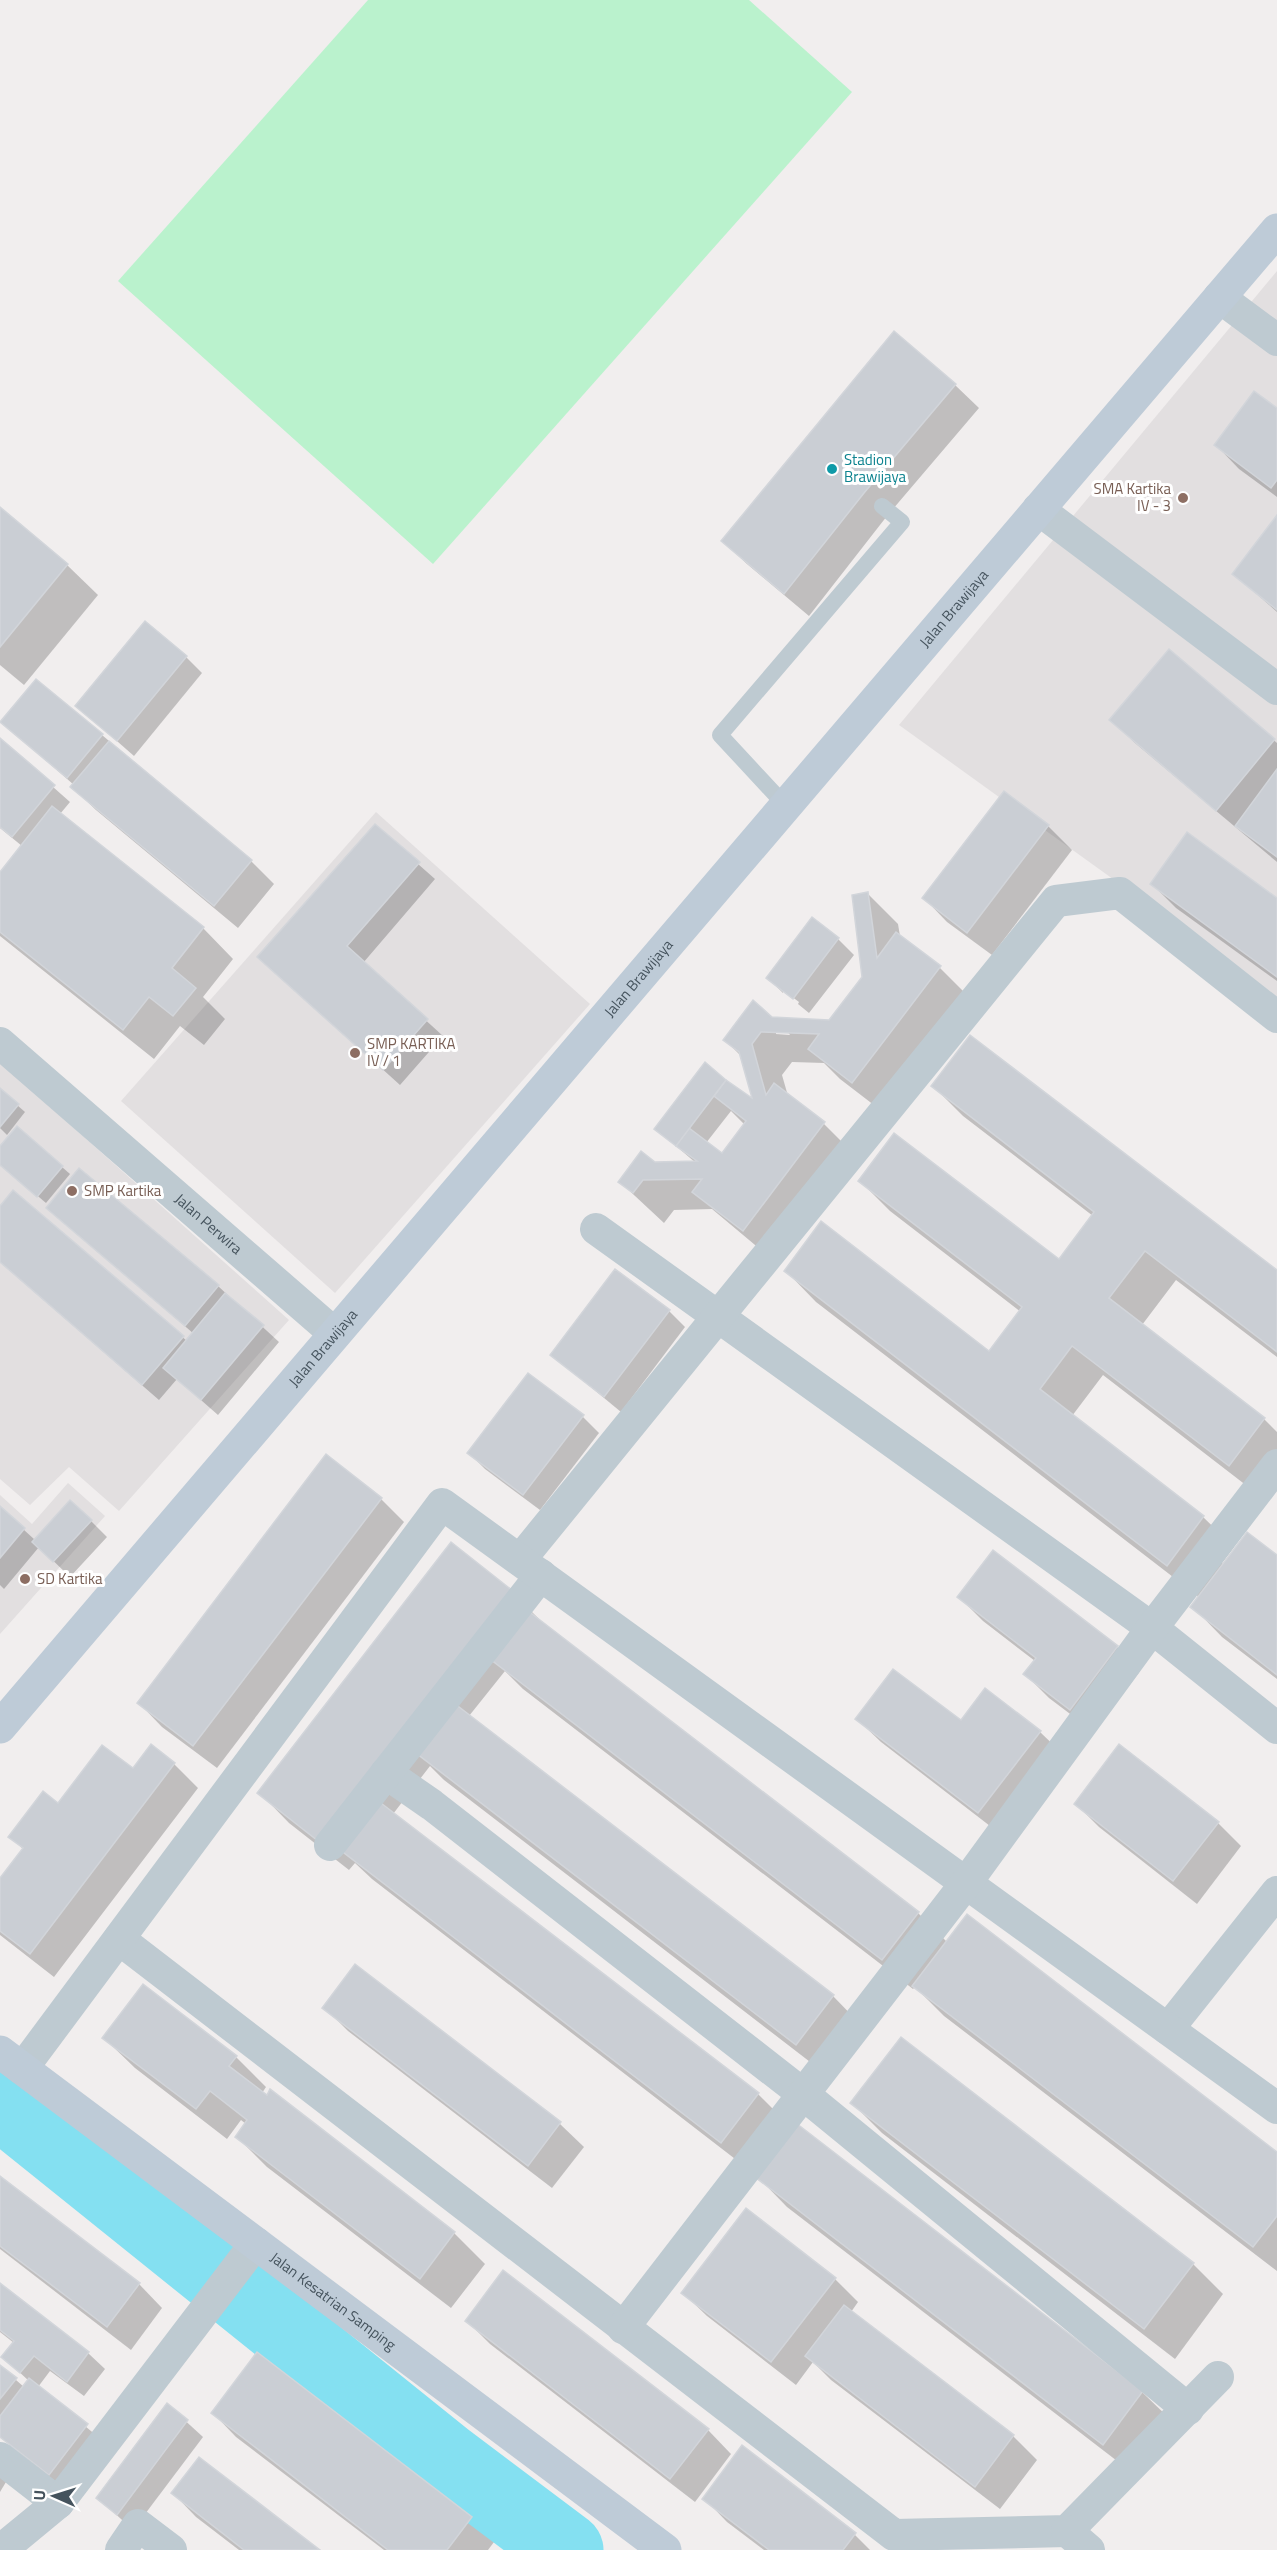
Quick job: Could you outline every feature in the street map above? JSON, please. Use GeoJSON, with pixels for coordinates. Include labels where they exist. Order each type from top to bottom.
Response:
{"type":"FeatureCollection","features":[{"type":"Feature","properties":{"kind":"street","name":"Jalan Brawijaya"},"geometry":{"type":"LineString","coordinates":[[0,1727],[1277,230]]}},
{"type":"Feature","properties":{"kind":"street"},"geometry":{"type":"LineString","coordinates":[[1219,297],[1277,340]]}},
{"type":"Feature","properties":{"kind":"street"},"geometry":{"type":"LineString","coordinates":[[1038,509],[1277,690]]}},
{"type":"Feature","properties":{"kind":"street"},"geometry":{"type":"LineString","coordinates":[[330,1845],[386,1773],[530,1568],[719,1315],[1056,901],[1120,893],[1277,1017]]}},
{"type":"Feature","properties":{"kind":"street","name":"Jalan Perwira"},"geometry":{"type":"LineString","coordinates":[[0,1043],[335,1334]]}},
{"type":"Feature","properties":{"kind":"street"},"geometry":{"type":"LineString","coordinates":[[596,1229],[719,1315],[1152,1628],[1277,1728]]}},
{"type":"Feature","properties":{"kind":"street"},"geometry":{"type":"LineString","coordinates":[[623,2328],[966,1883],[1152,1628],[1277,1465]]}},
{"type":"Feature","properties":{"kind":"street"},"geometry":{"type":"LineString","coordinates":[[11,2061],[119,1938],[442,1504],[1277,2108]]}},
{"type":"Feature","properties":{"kind":"street"},"geometry":{"type":"LineString","coordinates":[[386,1773],[432,1804],[803,2094],[1188,2409]]}},
{"type":"Feature","properties":{"kind":"street"},"geometry":{"type":"LineString","coordinates":[[1168,2029],[1277,1892]]}},
{"type":"Feature","properties":{"kind":"street"},"geometry":{"type":"LineString","coordinates":[[119,1938],[894,2535],[1078,2541],[1188,2409],[1218,2377]]}},
{"type":"Feature","properties":{"kind":"street","name":"Jalan Kesatrian Samping"},"geometry":{"type":"LineString","coordinates":[[11,2061],[249,2253],[665,2550]]}},
{"type":"Feature","properties":{"kind":"street"},"geometry":{"type":"LineString","coordinates":[[1,2550],[57,2503],[249,2253]]}},
{"type":"Feature","properties":{"kind":"street"},"geometry":{"type":"LineString","coordinates":[[0,2458],[57,2503]]}},
{"type":"Feature","properties":{"kind":"street"},"geometry":{"type":"LineString","coordinates":[[121,2550],[138,2525],[171,2550]]}},
{"type":"Feature","properties":{"kind":"lane"},"geometry":{"type":"LineString","coordinates":[[786,805],[720,735],[902,522],[882,506]]}},
{"type":"Feature","properties":{"kind":"shaded area","name":"SMA Kartika IV - 3"},"geometry":{"type":"Polygon","coordinates":[[[1277,271],[1277,997],[899,725],[1277,271]]]}},
{"type":"Feature","properties":{"kind":"shaded area","name":"SMP KARTIKA IV / 1"},"geometry":{"type":"Polygon","coordinates":[[[376,812],[590,1004],[335,1293],[121,1101],[376,812]]]}},
{"type":"Feature","properties":{"kind":"shaded area","name":"SMP Kartika"},"geometry":{"type":"Polygon","coordinates":[[[0,1062],[289,1320],[119,1511],[69,1467],[30,1505],[0,1479],[0,1062]]]}},
{"type":"Feature","properties":{"kind":"shaded area","name":"SD Kartika"},"geometry":{"type":"Polygon","coordinates":[[[68,1483],[105,1516],[0,1634],[0,1495],[32,1524],[68,1483]]]}},
{"type":"Feature","properties":{"kind":"green space"},"geometry":{"type":"Polygon","coordinates":[[[368,0],[749,0],[852,92],[433,564],[118,281],[368,0]]]}},
{"type":"Feature","properties":{"kind":"building","name":"Stadion Brawijaya"},"geometry":{"type":"Polygon","coordinates":[[[894,331],[956,384],[864,493],[784,594],[721,541],[894,331]]]}},
{"type":"Feature","properties":{"kind":"building"},"geometry":{"type":"Polygon","coordinates":[[[1254,391],[1277,408],[1277,480],[1271,488],[1214,445],[1254,391]]]}},
{"type":"Feature","properties":{"kind":"building"},"geometry":{"type":"Polygon","coordinates":[[[0,507],[68,564],[0,647],[0,507]]]}},
{"type":"Feature","properties":{"kind":"building"},"geometry":{"type":"Polygon","coordinates":[[[1277,515],[1277,610],[1232,574],[1277,515]]]}},
{"type":"Feature","properties":{"kind":"building"},"geometry":{"type":"Polygon","coordinates":[[[145,621],[187,656],[117,741],[75,706],[145,621]]]}},
{"type":"Feature","properties":{"kind":"building"},"geometry":{"type":"Polygon","coordinates":[[[1169,649],[1275,739],[1216,811],[1109,720],[1169,649]]]}},
{"type":"Feature","properties":{"kind":"building"},"geometry":{"type":"Polygon","coordinates":[[[36,679],[103,734],[67,778],[0,722],[36,679]]]}},
{"type":"Feature","properties":{"kind":"building"},"geometry":{"type":"Polygon","coordinates":[[[0,738],[55,785],[12,837],[0,827],[0,738]]]}},
{"type":"Feature","properties":{"kind":"building"},"geometry":{"type":"Polygon","coordinates":[[[109,741],[252,860],[214,906],[70,787],[109,741]]]}},
{"type":"Feature","properties":{"kind":"building"},"geometry":{"type":"Polygon","coordinates":[[[1277,769],[1277,857],[1235,826],[1277,769]]]}},
{"type":"Feature","properties":{"kind":"building"},"geometry":{"type":"Polygon","coordinates":[[[1004,791],[1049,825],[967,933],[922,898],[1004,791]]]}},
{"type":"Feature","properties":{"kind":"building"},"geometry":{"type":"Polygon","coordinates":[[[52,806],[204,927],[172,968],[196,988],[173,1016],[149,997],[123,1030],[0,932],[0,872],[52,806]]]}},
{"type":"Feature","properties":{"kind":"building"},"geometry":{"type":"Polygon","coordinates":[[[375,824],[420,862],[347,946],[428,1019],[383,1070],[257,957],[375,824]]]}},
{"type":"Feature","properties":{"kind":"building"},"geometry":{"type":"Polygon","coordinates":[[[1187,832],[1277,898],[1277,977],[1150,884],[1187,832]]]}},
{"type":"Feature","properties":{"kind":"building"},"geometry":{"type":"Polygon","coordinates":[[[868,892],[877,958],[896,932],[941,966],[852,1083],[808,1049],[819,1034],[761,1032],[752,1044],[766,1095],[774,1083],[825,1122],[743,1231],[692,1192],[702,1179],[643,1180],[633,1193],[618,1182],[641,1151],[655,1162],[697,1161],[676,1146],[689,1128],[722,1153],[746,1121],[714,1096],[726,1080],[752,1098],[739,1052],[723,1040],[753,1000],[772,1017],[829,1020],[862,977],[852,895],[868,892]]]}},
{"type":"Feature","properties":{"kind":"building"},"geometry":{"type":"Polygon","coordinates":[[[812,917],[839,938],[793,999],[766,978],[812,917]]]}},
{"type":"Feature","properties":{"kind":"building"},"geometry":{"type":"Polygon","coordinates":[[[970,1035],[1277,1270],[1277,1352],[1145,1251],[1109,1298],[1265,1418],[1229,1466],[1072,1346],[1040,1389],[1204,1516],[1167,1566],[784,1271],[821,1221],[989,1351],[1022,1307],[858,1181],[894,1133],[1059,1259],[1094,1212],[931,1086],[970,1035]]]}},
{"type":"Feature","properties":{"kind":"building"},"geometry":{"type":"Polygon","coordinates":[[[705,1062],[726,1080],[676,1146],[654,1129],[705,1062]]]}},
{"type":"Feature","properties":{"kind":"building"},"geometry":{"type":"Polygon","coordinates":[[[0,1088],[19,1104],[0,1127],[0,1088]]]}},
{"type":"Feature","properties":{"kind":"building"},"geometry":{"type":"Polygon","coordinates":[[[17,1126],[63,1166],[37,1197],[0,1165],[0,1146],[17,1126]]]}},
{"type":"Feature","properties":{"kind":"building"},"geometry":{"type":"Polygon","coordinates":[[[79,1168],[219,1285],[185,1326],[46,1208],[79,1168]]]}},
{"type":"Feature","properties":{"kind":"building"},"geometry":{"type":"Polygon","coordinates":[[[13,1190],[184,1336],[142,1385],[0,1262],[0,1206],[13,1190]]]}},
{"type":"Feature","properties":{"kind":"building"},"geometry":{"type":"Polygon","coordinates":[[[615,1269],[670,1310],[604,1397],[550,1355],[615,1269]]]}},
{"type":"Feature","properties":{"kind":"building"},"geometry":{"type":"Polygon","coordinates":[[[225,1293],[264,1325],[201,1400],[163,1368],[225,1293]]]}},
{"type":"Feature","properties":{"kind":"building"},"geometry":{"type":"Polygon","coordinates":[[[528,1373],[584,1415],[523,1495],[467,1453],[528,1373]]]}},
{"type":"Feature","properties":{"kind":"building"},"geometry":{"type":"Polygon","coordinates":[[[326,1454],[382,1498],[193,1746],[137,1703],[326,1454]]]}},
{"type":"Feature","properties":{"kind":"building"},"geometry":{"type":"Polygon","coordinates":[[[70,1500],[92,1520],[53,1562],[32,1542],[70,1500]]]}},
{"type":"Feature","properties":{"kind":"building"},"geometry":{"type":"Polygon","coordinates":[[[0,1506],[25,1528],[0,1558],[0,1506]]]}},
{"type":"Feature","properties":{"kind":"building"},"geometry":{"type":"Polygon","coordinates":[[[1247,1532],[1277,1555],[1277,1675],[1190,1607],[1247,1532]]]}},
{"type":"Feature","properties":{"kind":"building"},"geometry":{"type":"Polygon","coordinates":[[[451,1542],[513,1591],[318,1841],[257,1793],[451,1542]]]}},
{"type":"Feature","properties":{"kind":"building"},"geometry":{"type":"Polygon","coordinates":[[[993,1550],[1118,1646],[1070,1710],[1023,1674],[1036,1658],[957,1597],[993,1550]]]}},
{"type":"Feature","properties":{"kind":"building"},"geometry":{"type":"Polygon","coordinates":[[[527,1610],[919,1912],[882,1960],[490,1659],[527,1610]]]}},
{"type":"Feature","properties":{"kind":"building"},"geometry":{"type":"Polygon","coordinates":[[[893,1669],[961,1720],[985,1688],[1041,1731],[978,1813],[855,1719],[893,1669]]]}},
{"type":"Feature","properties":{"kind":"building"},"geometry":{"type":"Polygon","coordinates":[[[450,1700],[834,1995],[796,2045],[412,1750],[450,1700]]]}},
{"type":"Feature","properties":{"kind":"building"},"geometry":{"type":"Polygon","coordinates":[[[151,1744],[175,1763],[30,1954],[0,1931],[0,1878],[23,1848],[8,1837],[43,1791],[58,1803],[102,1745],[133,1768],[151,1744]]]}},
{"type":"Feature","properties":{"kind":"building"},"geometry":{"type":"Polygon","coordinates":[[[1119,1744],[1219,1822],[1173,1881],[1074,1804],[1119,1744]]]}},
{"type":"Feature","properties":{"kind":"building"},"geometry":{"type":"Polygon","coordinates":[[[377,1800],[759,2093],[721,2143],[339,1849],[377,1800]]]}},
{"type":"Feature","properties":{"kind":"building"},"geometry":{"type":"Polygon","coordinates":[[[967,1914],[1277,2152],[1277,2216],[1253,2247],[912,1986],[967,1914]]]}},
{"type":"Feature","properties":{"kind":"building"},"geometry":{"type":"Polygon","coordinates":[[[355,1964],[561,2122],[528,2166],[322,2008],[355,1964]]]}},
{"type":"Feature","properties":{"kind":"building"},"geometry":{"type":"Polygon","coordinates":[[[143,1984],[237,2056],[229,2066],[267,2095],[270,2089],[455,2232],[420,2279],[235,2137],[247,2120],[210,2091],[196,2109],[102,2038],[143,1984]]]}},
{"type":"Feature","properties":{"kind":"building"},"geometry":{"type":"Polygon","coordinates":[[[901,2037],[1194,2263],[1144,2329],[850,2103],[901,2037]]]}},
{"type":"Feature","properties":{"kind":"building"},"geometry":{"type":"Polygon","coordinates":[[[796,2123],[1143,2391],[1103,2445],[755,2177],[796,2123]]]}},
{"type":"Feature","properties":{"kind":"building"},"geometry":{"type":"Polygon","coordinates":[[[0,2176],[140,2283],[107,2327],[0,2246],[0,2176]]]}},
{"type":"Feature","properties":{"kind":"building"},"geometry":{"type":"Polygon","coordinates":[[[746,2208],[836,2278],[771,2362],[681,2293],[746,2208]]]}},
{"type":"Feature","properties":{"kind":"building"},"geometry":{"type":"Polygon","coordinates":[[[503,2270],[709,2429],[670,2479],[465,2321],[503,2270]]]}},
{"type":"Feature","properties":{"kind":"building"},"geometry":{"type":"Polygon","coordinates":[[[0,2283],[89,2352],[67,2382],[34,2356],[20,2373],[1,2357],[14,2341],[0,2330],[0,2283]]]}},
{"type":"Feature","properties":{"kind":"building"},"geometry":{"type":"Polygon","coordinates":[[[844,2305],[1014,2435],[975,2487],[805,2356],[844,2305]]]}},
{"type":"Feature","properties":{"kind":"building"},"geometry":{"type":"Polygon","coordinates":[[[257,2352],[472,2517],[447,2550],[388,2550],[211,2413],[257,2352]]]}},
{"type":"Feature","properties":{"kind":"building"},"geometry":{"type":"Polygon","coordinates":[[[0,2365],[17,2378],[0,2399],[0,2365]]]}},
{"type":"Feature","properties":{"kind":"building"},"geometry":{"type":"Polygon","coordinates":[[[29,2378],[88,2424],[49,2475],[0,2437],[0,2416],[29,2378]]]}},
{"type":"Feature","properties":{"kind":"building"},"geometry":{"type":"Polygon","coordinates":[[[167,2403],[188,2420],[117,2515],[96,2498],[167,2403]]]}},
{"type":"Feature","properties":{"kind":"building"},"geometry":{"type":"Polygon","coordinates":[[[742,2445],[856,2533],[843,2550],[769,2550],[702,2499],[742,2445]]]}},
{"type":"Feature","properties":{"kind":"building"},"geometry":{"type":"Polygon","coordinates":[[[199,2457],[320,2550],[244,2550],[171,2493],[199,2457]]]}},
{"type":"Feature","properties":{"kind":"waterway"},"geometry":{"type":"LineString","coordinates":[[0,2101],[445,2459],[566,2550]]}},
{"type":"Feature","properties":{"kind":"place","name":"Stadion Brawijaya"},"geometry":{"type":"Point","coordinates":[832,469]}},
{"type":"Feature","properties":{"kind":"place","name":"SMA Kartika IV - 3"},"geometry":{"type":"Point","coordinates":[1183,498]}},
{"type":"Feature","properties":{"kind":"place","name":"SMP KARTIKA IV / 1"},"geometry":{"type":"Point","coordinates":[355,1053]}},
{"type":"Feature","properties":{"kind":"place","name":"SMP Kartika"},"geometry":{"type":"Point","coordinates":[72,1191]}},
{"type":"Feature","properties":{"kind":"place","name":"SD Kartika"},"geometry":{"type":"Point","coordinates":[25,1579]}}]}
